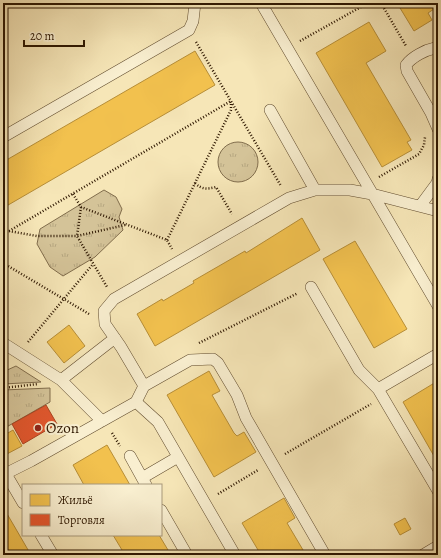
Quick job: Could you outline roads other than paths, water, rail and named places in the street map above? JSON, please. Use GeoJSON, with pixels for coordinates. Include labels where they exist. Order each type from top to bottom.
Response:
{"type":"FeatureCollection","features":[{"type":"Feature","properties":{"kind":"lane"},"geometry":{"type":"LineString","coordinates":[[3,137],[189,30],[195,3]]}},
{"type":"Feature","properties":{"kind":"lane"},"geometry":{"type":"LineString","coordinates":[[261,3],[438,306]]}},
{"type":"Feature","properties":{"kind":"lane"},"geometry":{"type":"LineString","coordinates":[[438,50],[435,48],[430,49],[413,58],[406,65],[407,71],[431,113],[438,129]]}},
{"type":"Feature","properties":{"kind":"lane"},"geometry":{"type":"LineString","coordinates":[[270,110],[316,190]]}},
{"type":"Feature","properties":{"kind":"lane"},"geometry":{"type":"LineString","coordinates":[[420,206],[437,183],[438,179]]}},
{"type":"Feature","properties":{"kind":"lane"},"geometry":{"type":"LineString","coordinates":[[144,386],[105,324],[104,311],[114,299],[289,198],[316,190],[370,189],[438,211]]}},
{"type":"Feature","properties":{"kind":"lane"},"geometry":{"type":"LineString","coordinates":[[311,287],[359,370],[381,393],[438,491]]}},
{"type":"Feature","properties":{"kind":"lane"},"geometry":{"type":"LineString","coordinates":[[61,380],[115,338]]}},
{"type":"Feature","properties":{"kind":"lane"},"geometry":{"type":"LineString","coordinates":[[3,343],[61,380],[102,421]]}},
{"type":"Feature","properties":{"kind":"lane"},"geometry":{"type":"LineString","coordinates":[[381,393],[438,354]]}},
{"type":"Feature","properties":{"kind":"lane"},"geometry":{"type":"LineString","coordinates":[[22,501],[4,474],[32,461],[136,402],[144,386],[190,360],[213,359],[218,363],[237,395],[246,418],[325,555]]}},
{"type":"Feature","properties":{"kind":"lane"},"geometry":{"type":"LineString","coordinates":[[136,402],[158,422],[235,555]]}},
{"type":"Feature","properties":{"kind":"lane"},"geometry":{"type":"LineString","coordinates":[[130,456],[144,482],[178,457]]}},
{"type":"Feature","properties":{"kind":"lane"},"geometry":{"type":"LineString","coordinates":[[162,512],[187,555]]}},
{"type":"Feature","properties":{"kind":"lane"},"geometry":{"type":"LineString","coordinates":[[42,536],[53,555]]}},
{"type":"Feature","properties":{"kind":"lane"},"geometry":{"type":"LineString","coordinates":[[423,555],[438,546]]}},
{"type":"Feature","properties":{"kind":"place","name":"Ozon"},"geometry":{"type":"Point","coordinates":[38,428]}}]}
